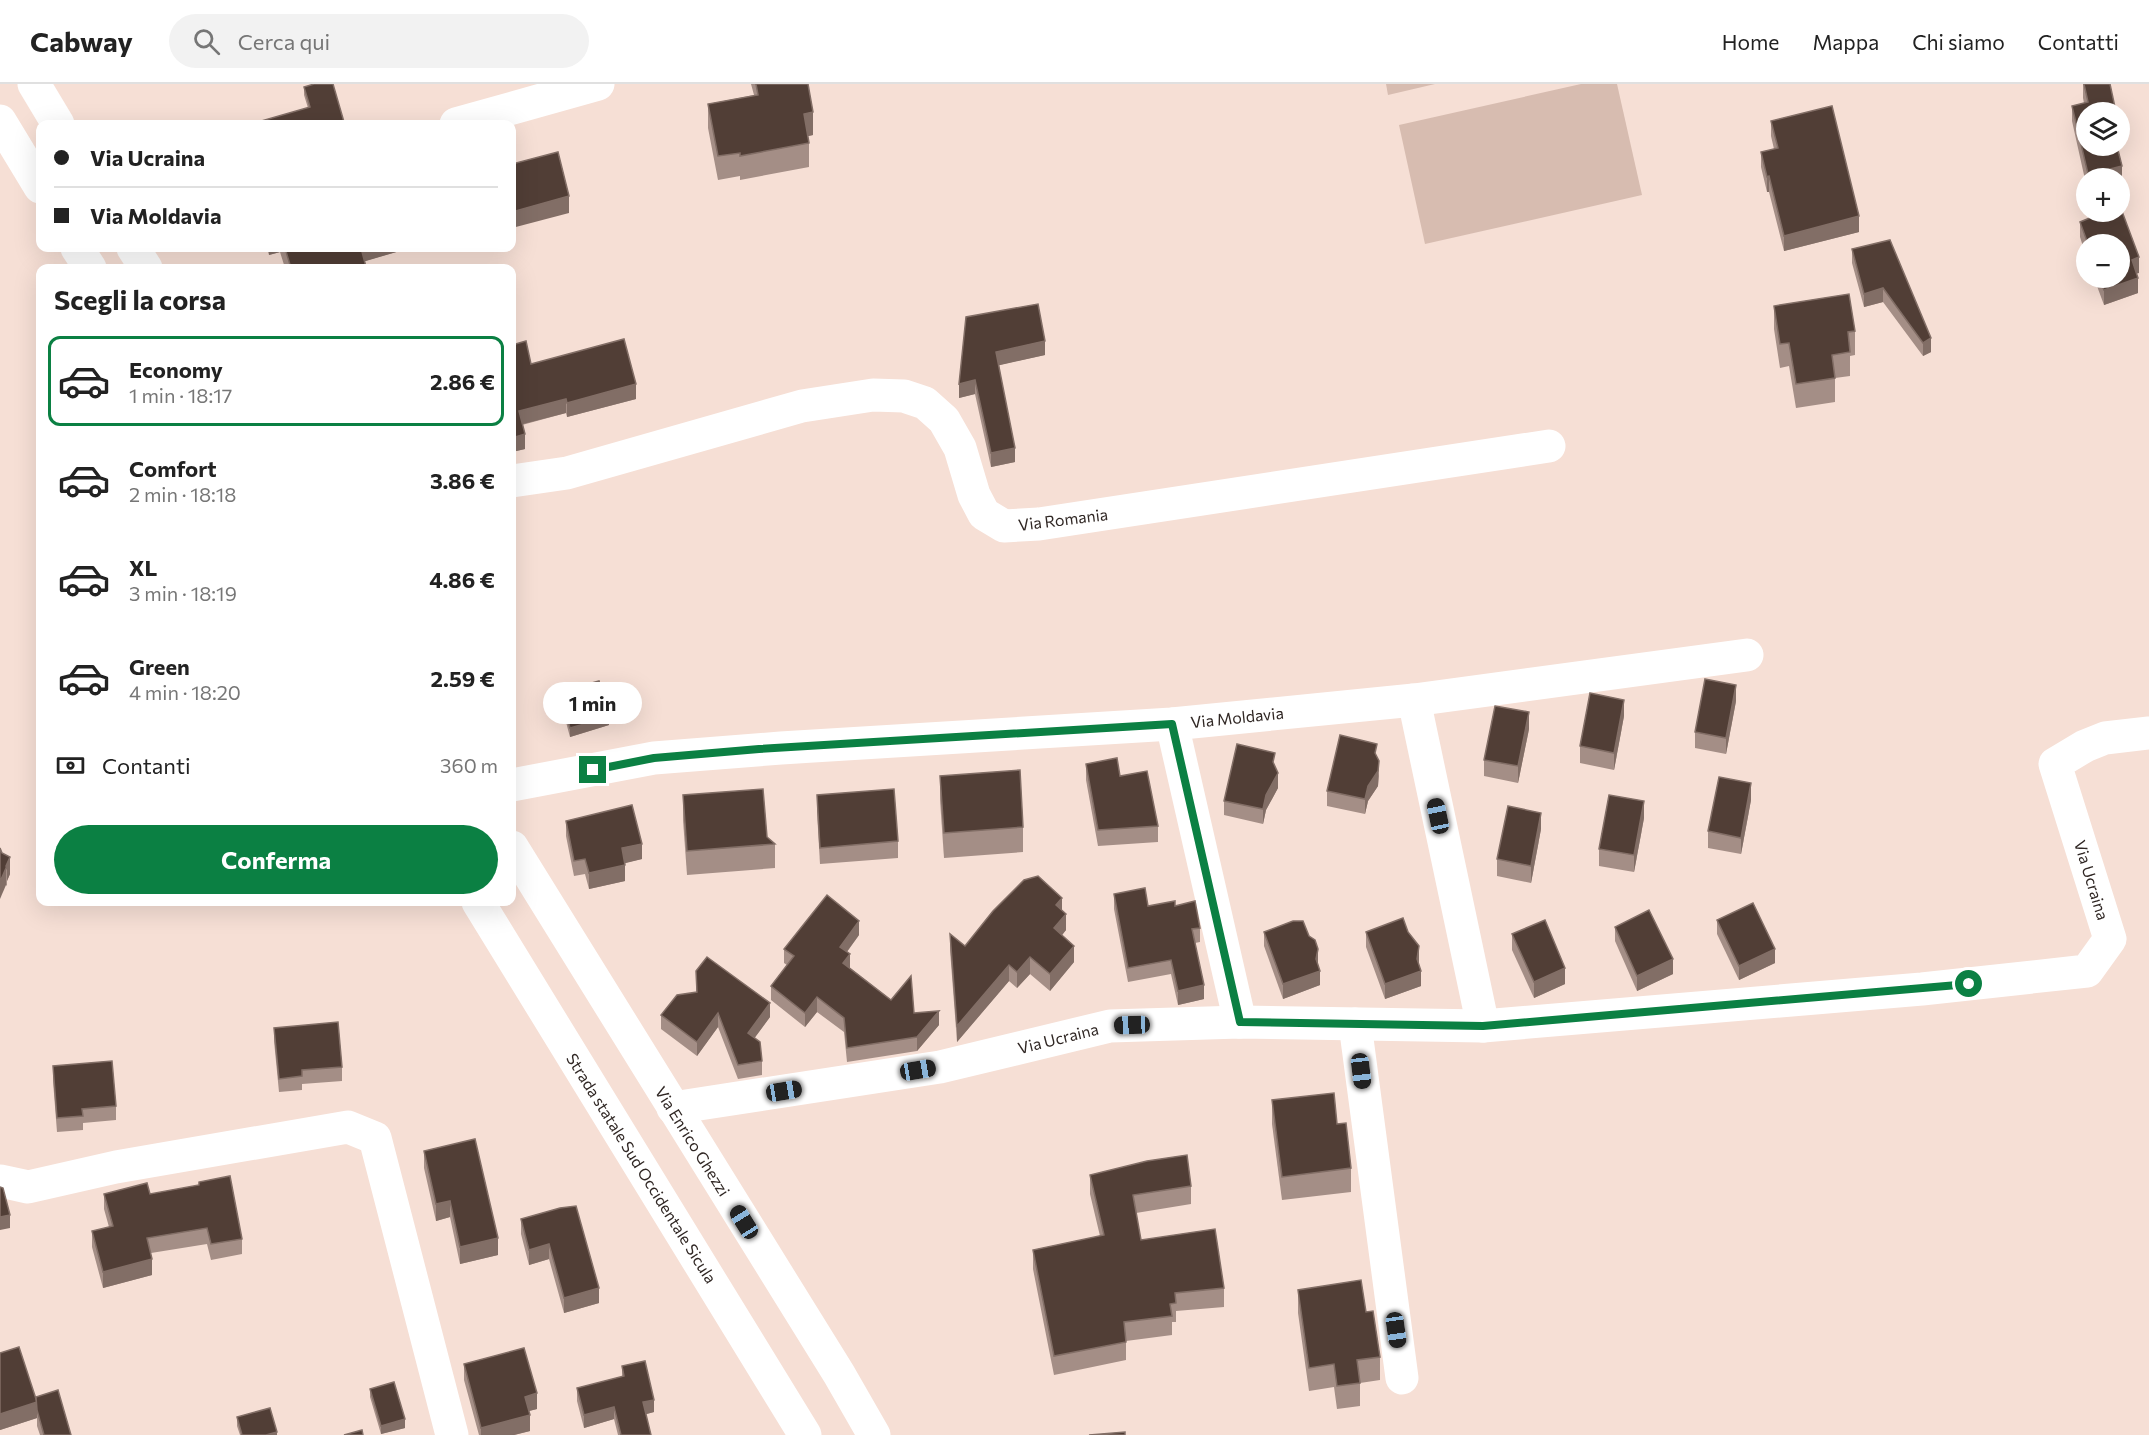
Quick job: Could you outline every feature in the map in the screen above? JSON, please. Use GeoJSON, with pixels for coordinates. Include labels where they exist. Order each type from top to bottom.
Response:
{"type":"FeatureCollection","features":[{"type":"Feature","properties":{"kind":"street"},"geometry":{"type":"LineString","coordinates":[[35,84],[56,120]]}},
{"type":"Feature","properties":{"kind":"street"},"geometry":{"type":"LineString","coordinates":[[470,120],[598,84]]}},
{"type":"Feature","properties":{"kind":"street"},"geometry":{"type":"LineString","coordinates":[[0,121],[36,180]]}},
{"type":"Feature","properties":{"kind":"street","name":"Via Romania"},"geometry":{"type":"LineString","coordinates":[[516,480],[567,473],[802,406],[873,395],[904,396],[925,403],[944,420],[960,448],[974,495],[984,513],[1004,526],[1039,524],[1549,446]]}},
{"type":"Feature","properties":{"kind":"street","name":"Via Moldavia"},"geometry":{"type":"LineString","coordinates":[[516,784],[654,758],[1172,724],[1413,700],[1747,655]]}},
{"type":"Feature","properties":{"kind":"street"},"geometry":{"type":"LineString","coordinates":[[1413,700],[1483,1026]]}},
{"type":"Feature","properties":{"kind":"street"},"geometry":{"type":"LineString","coordinates":[[1172,724],[1240,1022]]}},
{"type":"Feature","properties":{"kind":"street","name":"Via Ucraina"},"geometry":{"type":"LineString","coordinates":[[673,1108],[940,1067],[1110,1026],[1240,1022],[1483,1026],[1922,989],[2087,971],[2110,939],[2055,764],[2085,746],[2105,738],[2149,733]]}},
{"type":"Feature","properties":{"kind":"street","name":"Via Enrico Ghezzi"},"geometry":{"type":"LineString","coordinates":[[516,853],[874,1435]]}},
{"type":"Feature","properties":{"kind":"street","name":"Strada statale Sud Occidentale Sicula"},"geometry":{"type":"LineString","coordinates":[[480,906],[805,1435]]}},
{"type":"Feature","properties":{"kind":"street"},"geometry":{"type":"LineString","coordinates":[[1355,1024],[1402,1378]]}},
{"type":"Feature","properties":{"kind":"street"},"geometry":{"type":"LineString","coordinates":[[0,1181],[28,1187],[116,1167],[348,1127],[375,1138],[452,1435]]}},
{"type":"Feature","properties":{"kind":"shaded area"},"geometry":{"type":"Polygon","coordinates":[[[1386,84],[1435,84],[1388,95],[1386,84]]]}},
{"type":"Feature","properties":{"kind":"shaded area"},"geometry":{"type":"Polygon","coordinates":[[[1581,84],[1617,84],[1642,195],[1425,244],[1399,125],[1581,84]]]}},
{"type":"Feature","properties":{"kind":"building"},"geometry":{"type":"Polygon","coordinates":[[[314,84],[333,84],[343,120],[265,120],[310,107],[304,87],[314,84]]]}},
{"type":"Feature","properties":{"kind":"building"},"geometry":{"type":"Polygon","coordinates":[[[756,84],[808,84],[813,112],[804,114],[809,143],[740,156],[740,153],[718,156],[708,104],[758,95],[756,84]]]}},
{"type":"Feature","properties":{"kind":"building"},"geometry":{"type":"Polygon","coordinates":[[[2084,84],[2110,84],[2114,102],[2088,102],[2084,84]]]}},
{"type":"Feature","properties":{"kind":"building"},"geometry":{"type":"Polygon","coordinates":[[[2076,105],[2076,123],[2072,106],[2076,105]]]}},
{"type":"Feature","properties":{"kind":"building"},"geometry":{"type":"Polygon","coordinates":[[[1832,106],[1859,216],[1784,236],[1761,152],[1778,148],[1771,121],[1832,106]]]}},
{"type":"Feature","properties":{"kind":"building"},"geometry":{"type":"Polygon","coordinates":[[[558,152],[569,196],[516,211],[516,163],[558,152]]]}},
{"type":"Feature","properties":{"kind":"building"},"geometry":{"type":"Polygon","coordinates":[[[2084,156],[2120,156],[2122,166],[2114,168],[2087,168],[2084,156]]]}},
{"type":"Feature","properties":{"kind":"building"},"geometry":{"type":"Polygon","coordinates":[[[2080,222],[2126,222],[2139,257],[2132,260],[2138,278],[2130,281],[2130,234],[2084,234],[2080,222]]]}},
{"type":"Feature","properties":{"kind":"building"},"geometry":{"type":"Polygon","coordinates":[[[1890,240],[1931,338],[1923,343],[1883,288],[1864,294],[1852,249],[1890,240]]]}},
{"type":"Feature","properties":{"kind":"building"},"geometry":{"type":"Polygon","coordinates":[[[286,252],[362,252],[365,264],[290,264],[286,252]]]}},
{"type":"Feature","properties":{"kind":"building"},"geometry":{"type":"Polygon","coordinates":[[[1849,294],[1855,331],[1848,332],[1850,352],[1832,355],[1835,378],[1796,384],[1789,343],[1780,344],[1774,306],[1849,294]]]}},
{"type":"Feature","properties":{"kind":"building"},"geometry":{"type":"Polygon","coordinates":[[[1038,304],[1045,341],[996,352],[1015,448],[991,453],[975,380],[959,384],[966,317],[1038,304]]]}},
{"type":"Feature","properties":{"kind":"building"},"geometry":{"type":"Polygon","coordinates":[[[624,339],[636,384],[567,403],[566,399],[519,411],[525,434],[516,437],[516,344],[526,341],[531,364],[624,339]]]}},
{"type":"Feature","properties":{"kind":"building"},"geometry":{"type":"Polygon","coordinates":[[[1705,679],[1736,685],[1726,738],[1695,732],[1705,679]]]}},
{"type":"Feature","properties":{"kind":"building"},"geometry":{"type":"Polygon","coordinates":[[[599,681],[601,688],[617,685],[622,706],[608,714],[609,717],[570,728],[560,692],[599,681]]]}},
{"type":"Feature","properties":{"kind":"building"},"geometry":{"type":"Polygon","coordinates":[[[1590,693],[1624,700],[1614,753],[1580,746],[1590,693]]]}},
{"type":"Feature","properties":{"kind":"building"},"geometry":{"type":"Polygon","coordinates":[[[1495,706],[1529,712],[1518,766],[1484,760],[1495,706]]]}},
{"type":"Feature","properties":{"kind":"building"},"geometry":{"type":"Polygon","coordinates":[[[1340,735],[1377,744],[1375,753],[1379,761],[1378,771],[1368,786],[1365,799],[1327,791],[1340,735]]]}},
{"type":"Feature","properties":{"kind":"building"},"geometry":{"type":"Polygon","coordinates":[[[1237,744],[1275,753],[1273,762],[1278,773],[1266,795],[1263,809],[1224,801],[1237,744]]]}},
{"type":"Feature","properties":{"kind":"building"},"geometry":{"type":"Polygon","coordinates":[[[1117,758],[1120,776],[1147,771],[1158,826],[1098,830],[1086,764],[1117,758]]]}},
{"type":"Feature","properties":{"kind":"building"},"geometry":{"type":"Polygon","coordinates":[[[1020,770],[1023,827],[944,833],[940,776],[1020,770]]]}},
{"type":"Feature","properties":{"kind":"building"},"geometry":{"type":"Polygon","coordinates":[[[1719,777],[1751,783],[1741,838],[1708,831],[1719,777]]]}},
{"type":"Feature","properties":{"kind":"building"},"geometry":{"type":"Polygon","coordinates":[[[763,789],[767,837],[775,844],[687,851],[683,795],[763,789]]]}},
{"type":"Feature","properties":{"kind":"building"},"geometry":{"type":"Polygon","coordinates":[[[894,789],[898,841],[820,848],[817,795],[894,789]]]}},
{"type":"Feature","properties":{"kind":"building"},"geometry":{"type":"Polygon","coordinates":[[[1609,795],[1644,801],[1634,855],[1599,849],[1609,795]]]}},
{"type":"Feature","properties":{"kind":"building"},"geometry":{"type":"Polygon","coordinates":[[[632,805],[642,844],[622,848],[625,865],[589,873],[585,859],[574,861],[566,821],[632,805]]]}},
{"type":"Feature","properties":{"kind":"building"},"geometry":{"type":"Polygon","coordinates":[[[1508,806],[1541,813],[1531,866],[1497,859],[1508,806]]]}},
{"type":"Feature","properties":{"kind":"building"},"geometry":{"type":"Polygon","coordinates":[[[0,848],[2,853],[10,857],[0,882],[0,848]]]}},
{"type":"Feature","properties":{"kind":"building"},"geometry":{"type":"Polygon","coordinates":[[[1038,876],[1062,898],[1056,905],[1066,914],[1054,928],[1074,946],[1050,974],[1030,957],[1017,972],[1009,965],[957,1026],[950,934],[965,946],[993,911],[1024,880],[1038,876]]]}},
{"type":"Feature","properties":{"kind":"building"},"geometry":{"type":"Polygon","coordinates":[[[1145,888],[1148,906],[1175,901],[1175,906],[1195,901],[1200,928],[1192,929],[1204,985],[1178,991],[1171,960],[1128,968],[1114,894],[1145,888]]]}},
{"type":"Feature","properties":{"kind":"building"},"geometry":{"type":"Polygon","coordinates":[[[827,895],[859,921],[840,947],[850,954],[843,963],[891,1000],[911,976],[914,1013],[939,1011],[917,1037],[847,1048],[844,1018],[817,997],[805,1013],[771,986],[794,956],[784,949],[827,895]]]}},
{"type":"Feature","properties":{"kind":"building"},"geometry":{"type":"Polygon","coordinates":[[[1753,903],[1775,949],[1739,966],[1717,920],[1753,903]]]}},
{"type":"Feature","properties":{"kind":"building"},"geometry":{"type":"Polygon","coordinates":[[[1649,910],[1673,959],[1637,976],[1615,927],[1649,910]]]}},
{"type":"Feature","properties":{"kind":"building"},"geometry":{"type":"Polygon","coordinates":[[[1403,918],[1408,932],[1419,946],[1417,959],[1421,971],[1385,984],[1366,932],[1403,918]]]}},
{"type":"Feature","properties":{"kind":"building"},"geometry":{"type":"Polygon","coordinates":[[[1545,920],[1565,968],[1534,982],[1512,934],[1545,920]]]}},
{"type":"Feature","properties":{"kind":"building"},"geometry":{"type":"Polygon","coordinates":[[[1293,921],[1303,921],[1309,936],[1315,940],[1318,949],[1316,959],[1320,971],[1283,984],[1264,932],[1293,921]]]}},
{"type":"Feature","properties":{"kind":"building"},"geometry":{"type":"Polygon","coordinates":[[[707,957],[770,1003],[748,1033],[760,1042],[762,1061],[738,1065],[718,1013],[697,1042],[661,1015],[677,995],[697,992],[696,971],[707,957]]]}},
{"type":"Feature","properties":{"kind":"building"},"geometry":{"type":"Polygon","coordinates":[[[338,1022],[342,1067],[302,1070],[302,1076],[279,1079],[274,1028],[338,1022]]]}},
{"type":"Feature","properties":{"kind":"building"},"geometry":{"type":"Polygon","coordinates":[[[112,1061],[116,1106],[82,1109],[83,1116],[57,1118],[53,1066],[112,1061]]]}},
{"type":"Feature","properties":{"kind":"building"},"geometry":{"type":"Polygon","coordinates":[[[1334,1093],[1337,1124],[1346,1123],[1351,1168],[1282,1177],[1272,1100],[1334,1093]]]}},
{"type":"Feature","properties":{"kind":"building"},"geometry":{"type":"Polygon","coordinates":[[[475,1139],[498,1238],[460,1247],[450,1201],[436,1204],[424,1151],[475,1139]]]}},
{"type":"Feature","properties":{"kind":"building"},"geometry":{"type":"Polygon","coordinates":[[[1187,1155],[1191,1186],[1133,1195],[1141,1240],[1215,1229],[1224,1288],[1175,1293],[1176,1303],[1170,1304],[1172,1316],[1124,1322],[1126,1342],[1054,1356],[1033,1250],[1104,1235],[1090,1175],[1147,1161],[1187,1155]]]}},
{"type":"Feature","properties":{"kind":"building"},"geometry":{"type":"Polygon","coordinates":[[[230,1176],[242,1239],[211,1244],[207,1228],[147,1238],[152,1259],[103,1272],[92,1231],[113,1226],[104,1194],[147,1183],[150,1194],[199,1185],[199,1182],[230,1176]]]}},
{"type":"Feature","properties":{"kind":"building"},"geometry":{"type":"Polygon","coordinates":[[[0,1187],[3,1188],[10,1215],[0,1217],[0,1187]]]}},
{"type":"Feature","properties":{"kind":"building"},"geometry":{"type":"Polygon","coordinates":[[[576,1206],[599,1288],[564,1298],[549,1244],[529,1250],[521,1219],[576,1206]]]}},
{"type":"Feature","properties":{"kind":"building"},"geometry":{"type":"Polygon","coordinates":[[[1361,1280],[1366,1312],[1373,1311],[1380,1357],[1357,1360],[1360,1383],[1337,1386],[1334,1364],[1309,1368],[1298,1290],[1361,1280]]]}},
{"type":"Feature","properties":{"kind":"building"},"geometry":{"type":"Polygon","coordinates":[[[19,1347],[37,1402],[0,1414],[0,1353],[19,1347]]]}},
{"type":"Feature","properties":{"kind":"building"},"geometry":{"type":"Polygon","coordinates":[[[524,1348],[537,1393],[525,1397],[530,1415],[481,1428],[464,1364],[524,1348]]]}},
{"type":"Feature","properties":{"kind":"building"},"geometry":{"type":"Polygon","coordinates":[[[645,1361],[654,1400],[643,1402],[651,1435],[621,1435],[614,1407],[584,1415],[577,1388],[624,1376],[622,1366],[645,1361]]]}},
{"type":"Feature","properties":{"kind":"building"},"geometry":{"type":"Polygon","coordinates":[[[394,1382],[405,1419],[381,1426],[370,1389],[394,1382]]]}},
{"type":"Feature","properties":{"kind":"building"},"geometry":{"type":"Polygon","coordinates":[[[58,1390],[71,1435],[44,1435],[36,1397],[58,1390]]]}},
{"type":"Feature","properties":{"kind":"building"},"geometry":{"type":"Polygon","coordinates":[[[270,1408],[277,1432],[266,1435],[242,1435],[237,1417],[270,1408]]]}},
{"type":"Feature","properties":{"kind":"building"},"geometry":{"type":"Polygon","coordinates":[[[362,1430],[363,1435],[344,1435],[362,1430]]]}},
{"type":"Feature","properties":{"kind":"building"},"geometry":{"type":"Polygon","coordinates":[[[1125,1432],[1125,1435],[1089,1435],[1125,1432]]]}},
{"type":"Feature","properties":{"kind":"route"},"geometry":{"type":"LineString","coordinates":[[593,770],[654,758],[759,749],[1172,724],[1240,1022],[1483,1026],[1969,984]]}}]}
